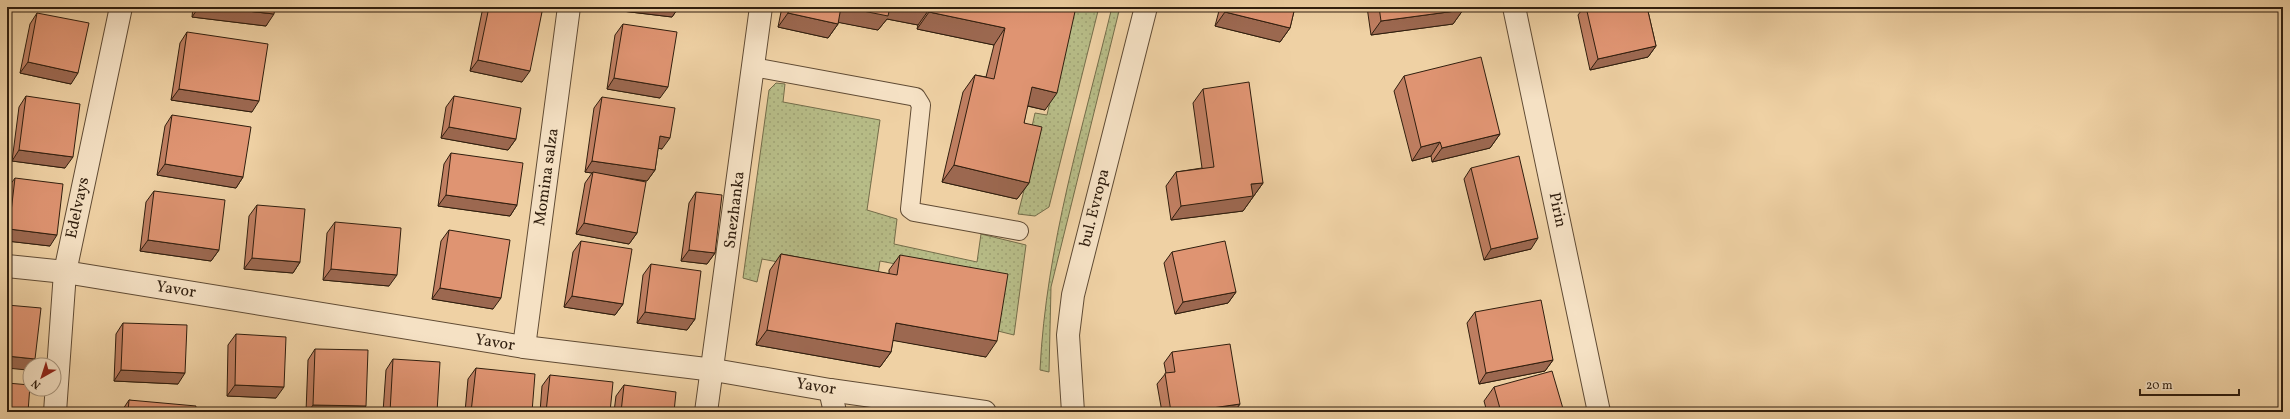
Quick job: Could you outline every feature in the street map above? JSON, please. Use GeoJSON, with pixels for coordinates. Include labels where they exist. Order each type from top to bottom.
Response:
{"type":"FeatureCollection","features":[{"type":"Feature","properties":{"kind":"street","name":"Edelvays"},"geometry":{"type":"LineString","coordinates":[[55,412],[65,272],[121,7]]}},
{"type":"Feature","properties":{"kind":"street","name":"Momina salza"},"geometry":{"type":"LineString","coordinates":[[524,347],[569,7]]}},
{"type":"Feature","properties":{"kind":"street","name":"Snezhanka"},"geometry":{"type":"LineString","coordinates":[[706,412],[714,370],[761,7]]}},
{"type":"Feature","properties":{"kind":"street","name":"bul. Evropa"},"geometry":{"type":"LineString","coordinates":[[1073,412],[1068,335],[1073,295],[1146,7]]}},
{"type":"Feature","properties":{"kind":"street","name":"Pirin"},"geometry":{"type":"LineString","coordinates":[[1514,7],[1599,412]]}},
{"type":"Feature","properties":{"kind":"street","name":"Yavor"},"geometry":{"type":"LineString","coordinates":[[7,266],[65,272],[524,347],[714,370],[830,390],[985,412]]}},
{"type":"Feature","properties":{"kind":"street"},"geometry":{"type":"LineString","coordinates":[[830,390],[835,412]]}},
{"type":"Feature","properties":{"kind":"lane"},"geometry":{"type":"LineString","coordinates":[[753,67],[916,98],[921,105],[910,209],[914,212],[1019,231]]}},
{"type":"Feature","properties":{"kind":"green space"},"geometry":{"type":"Polygon","coordinates":[[[1045,7],[1099,7],[1049,207],[1035,216],[1018,214],[1036,143],[1029,140],[1035,113],[1047,115],[1068,18],[1045,7]]]}},
{"type":"Feature","properties":{"kind":"green space"},"geometry":{"type":"Polygon","coordinates":[[[1112,7],[1120,7],[1051,287],[1049,372],[1040,370],[1050,278],[1067,187],[1112,7]]]}},
{"type":"Feature","properties":{"kind":"green space"},"geometry":{"type":"Polygon","coordinates":[[[776,83],[785,84],[783,102],[880,120],[867,210],[897,219],[894,244],[977,262],[981,234],[1026,245],[1014,335],[994,330],[1000,284],[880,261],[877,280],[762,259],[757,282],[743,278],[769,90],[776,83]]]}},
{"type":"Feature","properties":{"kind":"building"},"geometry":{"type":"Polygon","coordinates":[[[211,7],[275,7],[274,14],[211,7]]]}},
{"type":"Feature","properties":{"kind":"building"},"geometry":{"type":"Polygon","coordinates":[[[489,7],[543,7],[530,71],[478,60],[489,7]]]}},
{"type":"Feature","properties":{"kind":"building"},"geometry":{"type":"Polygon","coordinates":[[[789,7],[841,7],[838,24],[788,13],[789,7]]]}},
{"type":"Feature","properties":{"kind":"building"},"geometry":{"type":"Polygon","coordinates":[[[843,7],[890,7],[888,16],[843,7]]]}},
{"type":"Feature","properties":{"kind":"building"},"geometry":{"type":"Polygon","coordinates":[[[908,7],[928,7],[928,11],[908,7]]]}},
{"type":"Feature","properties":{"kind":"building"},"geometry":{"type":"Polygon","coordinates":[[[930,7],[1076,7],[1057,93],[1032,87],[1024,123],[1042,127],[1029,183],[954,165],[975,75],[994,79],[1005,28],[929,12],[930,7]]]}},
{"type":"Feature","properties":{"kind":"building"},"geometry":{"type":"Polygon","coordinates":[[[1226,7],[1295,7],[1290,28],[1225,12],[1226,7]]]}},
{"type":"Feature","properties":{"kind":"building"},"geometry":{"type":"Polygon","coordinates":[[[1379,7],[1462,7],[1463,10],[1381,21],[1379,7]]]}},
{"type":"Feature","properties":{"kind":"building"},"geometry":{"type":"Polygon","coordinates":[[[1586,7],[1647,7],[1656,46],[1598,59],[1586,7]]]}},
{"type":"Feature","properties":{"kind":"building"},"geometry":{"type":"Polygon","coordinates":[[[37,13],[89,23],[78,73],[28,62],[37,13]]]}},
{"type":"Feature","properties":{"kind":"building"},"geometry":{"type":"Polygon","coordinates":[[[623,24],[677,32],[668,87],[614,78],[623,24]]]}},
{"type":"Feature","properties":{"kind":"building"},"geometry":{"type":"Polygon","coordinates":[[[187,32],[268,44],[259,101],[179,89],[187,32]]]}},
{"type":"Feature","properties":{"kind":"building"},"geometry":{"type":"Polygon","coordinates":[[[1481,57],[1500,134],[1442,148],[1440,142],[1421,147],[1404,76],[1481,57]]]}},
{"type":"Feature","properties":{"kind":"building"},"geometry":{"type":"Polygon","coordinates":[[[1249,82],[1263,183],[1251,184],[1253,196],[1181,206],[1176,172],[1214,167],[1203,89],[1249,82]]]}},
{"type":"Feature","properties":{"kind":"building"},"geometry":{"type":"Polygon","coordinates":[[[26,96],[80,104],[73,157],[19,150],[26,96]]]}},
{"type":"Feature","properties":{"kind":"building"},"geometry":{"type":"Polygon","coordinates":[[[454,96],[521,108],[516,139],[449,127],[454,96]]]}},
{"type":"Feature","properties":{"kind":"building"},"geometry":{"type":"Polygon","coordinates":[[[602,97],[675,108],[670,138],[660,136],[655,170],[592,161],[602,97]]]}},
{"type":"Feature","properties":{"kind":"building"},"geometry":{"type":"Polygon","coordinates":[[[172,115],[251,127],[243,177],[165,164],[172,115]]]}},
{"type":"Feature","properties":{"kind":"building"},"geometry":{"type":"Polygon","coordinates":[[[451,153],[523,163],[517,205],[446,195],[451,153]]]}},
{"type":"Feature","properties":{"kind":"building"},"geometry":{"type":"Polygon","coordinates":[[[1519,156],[1538,238],[1491,249],[1471,168],[1519,156]]]}},
{"type":"Feature","properties":{"kind":"building"},"geometry":{"type":"Polygon","coordinates":[[[593,172],[646,182],[637,233],[584,223],[593,172]]]}},
{"type":"Feature","properties":{"kind":"building"},"geometry":{"type":"Polygon","coordinates":[[[15,178],[63,184],[57,235],[9,229],[15,178]]]}},
{"type":"Feature","properties":{"kind":"building"},"geometry":{"type":"Polygon","coordinates":[[[154,191],[225,200],[219,250],[148,240],[154,191]]]}},
{"type":"Feature","properties":{"kind":"building"},"geometry":{"type":"Polygon","coordinates":[[[696,192],[722,195],[715,253],[689,250],[696,192]]]}},
{"type":"Feature","properties":{"kind":"building"},"geometry":{"type":"Polygon","coordinates":[[[257,205],[305,209],[300,262],[252,258],[257,205]]]}},
{"type":"Feature","properties":{"kind":"building"},"geometry":{"type":"Polygon","coordinates":[[[335,222],[401,228],[397,275],[331,269],[335,222]]]}},
{"type":"Feature","properties":{"kind":"building"},"geometry":{"type":"Polygon","coordinates":[[[449,230],[510,240],[501,298],[440,288],[449,230]]]}},
{"type":"Feature","properties":{"kind":"building"},"geometry":{"type":"Polygon","coordinates":[[[581,241],[632,249],[623,304],[572,296],[581,241]]]}},
{"type":"Feature","properties":{"kind":"building"},"geometry":{"type":"Polygon","coordinates":[[[1225,241],[1236,292],[1183,302],[1172,252],[1225,241]]]}},
{"type":"Feature","properties":{"kind":"building"},"geometry":{"type":"Polygon","coordinates":[[[781,254],[897,275],[900,255],[1008,274],[997,341],[896,323],[891,352],[767,330],[781,254]]]}},
{"type":"Feature","properties":{"kind":"building"},"geometry":{"type":"Polygon","coordinates":[[[651,264],[701,271],[695,319],[645,312],[651,264]]]}},
{"type":"Feature","properties":{"kind":"building"},"geometry":{"type":"Polygon","coordinates":[[[1541,300],[1553,360],[1486,373],[1475,312],[1541,300]]]}},
{"type":"Feature","properties":{"kind":"building"},"geometry":{"type":"Polygon","coordinates":[[[7,305],[41,308],[35,357],[7,356],[7,305]]]}},
{"type":"Feature","properties":{"kind":"building"},"geometry":{"type":"Polygon","coordinates":[[[123,323],[187,325],[185,373],[121,370],[123,323]]]}},
{"type":"Feature","properties":{"kind":"building"},"geometry":{"type":"Polygon","coordinates":[[[236,334],[286,337],[284,387],[235,385],[236,334]]]}},
{"type":"Feature","properties":{"kind":"building"},"geometry":{"type":"Polygon","coordinates":[[[1230,344],[1240,404],[1184,412],[1171,412],[1165,373],[1175,372],[1172,352],[1230,344]]]}},
{"type":"Feature","properties":{"kind":"building"},"geometry":{"type":"Polygon","coordinates":[[[315,349],[368,350],[366,406],[313,405],[315,349]]]}},
{"type":"Feature","properties":{"kind":"building"},"geometry":{"type":"Polygon","coordinates":[[[393,359],[440,362],[437,412],[390,412],[393,359]]]}},
{"type":"Feature","properties":{"kind":"building"},"geometry":{"type":"Polygon","coordinates":[[[476,368],[535,374],[532,412],[471,412],[476,368]]]}},
{"type":"Feature","properties":{"kind":"building"},"geometry":{"type":"Polygon","coordinates":[[[1552,371],[1564,412],[1501,412],[1494,387],[1552,371]]]}},
{"type":"Feature","properties":{"kind":"building"},"geometry":{"type":"Polygon","coordinates":[[[550,375],[613,382],[610,412],[546,412],[550,375]]]}},
{"type":"Feature","properties":{"kind":"building"},"geometry":{"type":"Polygon","coordinates":[[[7,383],[22,384],[22,397],[29,397],[28,412],[7,412],[7,383]]]}},
{"type":"Feature","properties":{"kind":"building"},"geometry":{"type":"Polygon","coordinates":[[[624,385],[676,392],[674,412],[621,412],[624,385]]]}},
{"type":"Feature","properties":{"kind":"building"},"geometry":{"type":"Polygon","coordinates":[[[129,400],[196,406],[195,412],[128,412],[129,400]]]}}]}
